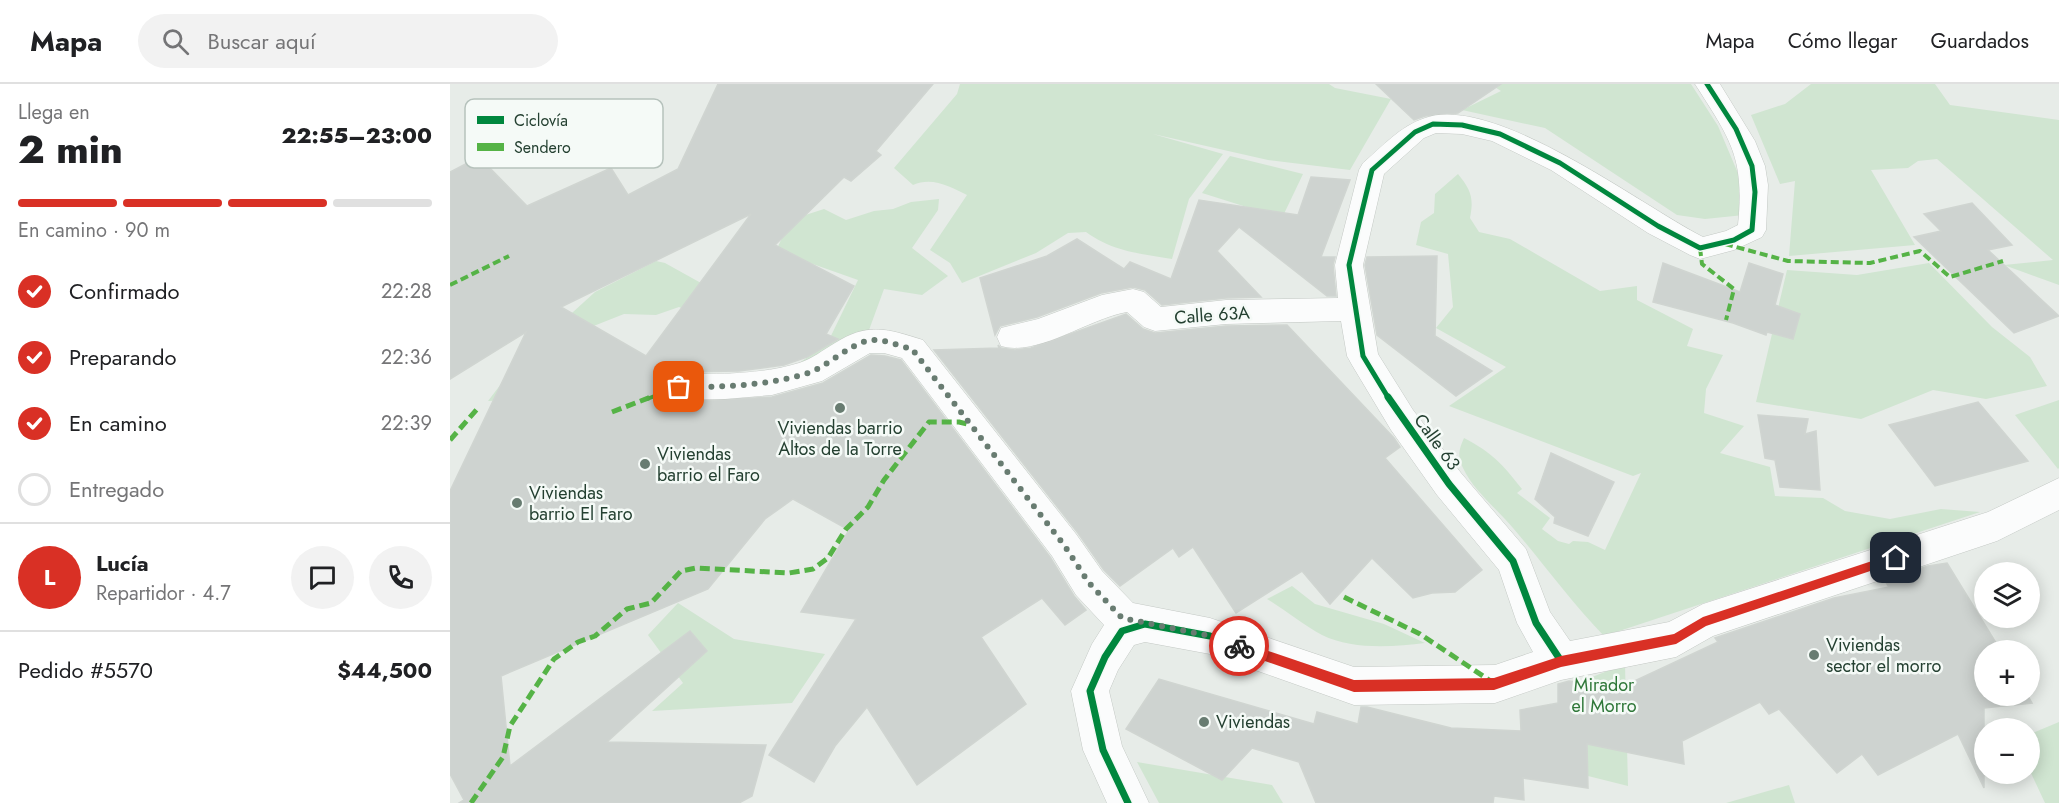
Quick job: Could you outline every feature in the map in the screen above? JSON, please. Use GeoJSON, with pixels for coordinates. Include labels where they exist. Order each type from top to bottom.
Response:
{"type":"FeatureCollection","features":[{"type":"Feature","properties":{"kind":"street","name":"Calle 63"},"geometry":{"type":"LineString","coordinates":[[1561,661],[1536,623],[1513,561],[1449,484],[1402,420],[1364,356],[1354,309],[1349,265],[1372,170],[1414,132],[1433,124],[1462,125],[1500,134],[1560,164],[1658,226],[1700,249],[1734,240],[1752,230],[1754,179],[1746,150],[1707,84]]}},
{"type":"Feature","properties":{"kind":"street","name":"Calle 63A"},"geometry":{"type":"LineString","coordinates":[[1012,337],[1028,335],[1112,302],[1133,300],[1155,319],[1226,312],[1354,309]]}},
{"type":"Feature","properties":{"kind":"street"},"geometry":{"type":"LineString","coordinates":[[679,387],[752,385],[803,375],[828,365],[867,341],[884,341],[912,349],[1064,545],[1089,583],[1122,618],[1210,636],[1354,686],[1494,684],[1561,661],[1676,639],[1703,622],[1997,525],[2059,493]]}},
{"type":"Feature","properties":{"kind":"street"},"geometry":{"type":"LineString","coordinates":[[1128,803],[1103,750],[1090,691],[1105,657],[1122,631],[1145,624]]}},
{"type":"Feature","properties":{"kind":"green space"},"geometry":{"type":"Polygon","coordinates":[[[960,84],[1329,84],[1335,88],[1391,99],[1350,170],[1268,160],[1153,134],[1223,154],[1189,199],[1172,259],[1117,248],[1086,232],[1068,233],[1036,253],[962,283],[950,263],[930,250],[967,195],[934,182],[913,185],[894,168],[957,94],[960,84]]]}},
{"type":"Feature","properties":{"kind":"green space"},"geometry":{"type":"Polygon","coordinates":[[[1490,84],[1691,84],[1718,126],[1740,178],[1744,215],[1705,219],[1677,215],[1545,128],[1462,110],[1501,91],[1490,84]]]}},
{"type":"Feature","properties":{"kind":"green space"},"geometry":{"type":"Polygon","coordinates":[[[1811,84],[1935,84],[1950,105],[2059,120],[2059,285],[2004,265],[2053,260],[1937,159],[1918,161],[1908,168],[1871,170],[1915,245],[1789,256],[1795,181],[1780,184],[1751,115],[1785,104],[1811,84]]]}},
{"type":"Feature","properties":{"kind":"green space"},"geometry":{"type":"Polygon","coordinates":[[[1230,156],[1303,174],[1282,218],[1202,193],[1230,156]]]}},
{"type":"Feature","properties":{"kind":"green space"},"geometry":{"type":"Polygon","coordinates":[[[1458,174],[1470,194],[1472,205],[1470,218],[1479,232],[1510,239],[1600,291],[1637,286],[1637,300],[1693,329],[1687,346],[1723,355],[1706,389],[1704,413],[1744,426],[1720,453],[1770,467],[1775,496],[1823,498],[1845,511],[1890,519],[1941,509],[1980,512],[1604,636],[1473,484],[1461,464],[1459,456],[1464,438],[1496,460],[1522,489],[1517,493],[1550,518],[1542,529],[1558,541],[1569,544],[1573,541],[1588,542],[1605,550],[1641,473],[1633,476],[1449,406],[1506,367],[1436,328],[1453,307],[1448,254],[1416,245],[1421,222],[1434,213],[1435,194],[1458,174]]]}},
{"type":"Feature","properties":{"kind":"green space"},"geometry":{"type":"Polygon","coordinates":[[[939,199],[938,210],[912,248],[948,276],[922,295],[884,289],[865,341],[790,370],[828,342],[858,280],[776,251],[790,220],[824,209],[846,220],[874,211],[893,209],[911,202],[939,199]]]}},
{"type":"Feature","properties":{"kind":"green space"},"geometry":{"type":"Polygon","coordinates":[[[656,261],[665,263],[701,283],[690,312],[679,307],[656,315],[624,314],[586,329],[528,399],[488,401],[517,363],[595,292],[656,261]]]}},
{"type":"Feature","properties":{"kind":"green space"},"geometry":{"type":"Polygon","coordinates":[[[1929,263],[1992,327],[2030,357],[2047,386],[1986,399],[1933,390],[1861,419],[1756,402],[1787,270],[1857,275],[1929,263]]]}},
{"type":"Feature","properties":{"kind":"green space"},"geometry":{"type":"Polygon","coordinates":[[[2059,400],[2059,468],[2058,469],[2015,415],[2059,400]]]}},
{"type":"Feature","properties":{"kind":"green space"},"geometry":{"type":"Polygon","coordinates":[[[1292,586],[1315,604],[1384,624],[1425,643],[1400,646],[1359,645],[1322,635],[1267,599],[1292,586]]]}},
{"type":"Feature","properties":{"kind":"green space"},"geometry":{"type":"Polygon","coordinates":[[[678,603],[734,639],[825,654],[792,703],[652,711],[683,683],[648,635],[678,603]]]}},
{"type":"Feature","properties":{"kind":"green space","name":"Mirador el Morro"},"geometry":{"type":"Polygon","coordinates":[[[1625,664],[1628,786],[1588,776],[1582,681],[1625,664]]]}},
{"type":"Feature","properties":{"kind":"green space"},"geometry":{"type":"Polygon","coordinates":[[[2059,722],[2059,803],[2045,803],[2036,784],[2040,784],[2040,730],[2059,722]]]}},
{"type":"Feature","properties":{"kind":"green space"},"geometry":{"type":"Polygon","coordinates":[[[1137,762],[1272,785],[1283,803],[1159,803],[1137,762]]]}},
{"type":"Feature","properties":{"kind":"green space"},"geometry":{"type":"Polygon","coordinates":[[[1789,785],[1795,803],[1726,803],[1789,785]]]}},
{"type":"Feature","properties":{"kind":"building"},"geometry":{"type":"Polygon","coordinates":[[[718,84],[933,84],[876,151],[881,155],[851,181],[844,177],[775,245],[854,286],[826,334],[838,339],[807,357],[784,365],[739,371],[678,372],[667,376],[661,386],[666,397],[679,402],[772,397],[823,383],[871,355],[901,360],[1050,557],[1074,596],[1086,610],[1065,625],[1042,598],[981,637],[1026,704],[917,785],[867,707],[835,746],[814,782],[769,755],[856,619],[801,612],[849,530],[793,499],[765,519],[708,589],[501,676],[510,766],[690,631],[707,651],[607,742],[766,745],[752,796],[739,803],[459,803],[464,800],[450,774],[450,491],[526,332],[450,379],[450,172],[465,164],[465,168],[490,168],[527,206],[611,168],[628,195],[678,169],[718,84]],[[751,214],[561,307],[646,356],[751,214]]]}},
{"type":"Feature","properties":{"kind":"building"},"geometry":{"type":"Polygon","coordinates":[[[1376,84],[1501,84],[1458,113],[1425,116],[1414,120],[1376,84]]]}},
{"type":"Feature","properties":{"kind":"building"},"geometry":{"type":"Polygon","coordinates":[[[1311,177],[1350,180],[1321,257],[1335,257],[1333,265],[1336,296],[1327,296],[1239,227],[1217,251],[1261,297],[1226,298],[1162,305],[1145,290],[1133,287],[1101,293],[1037,317],[1000,326],[995,335],[980,278],[1047,256],[1077,239],[1124,269],[1130,262],[1171,279],[1199,200],[1298,215],[1311,177]]]}},
{"type":"Feature","properties":{"kind":"building"},"geometry":{"type":"Polygon","coordinates":[[[1972,203],[2012,245],[1988,250],[2059,316],[2014,333],[1914,237],[1941,231],[1924,214],[1972,203]]]}},
{"type":"Feature","properties":{"kind":"building"},"geometry":{"type":"Polygon","coordinates":[[[1437,256],[1435,336],[1492,371],[1456,396],[1377,335],[1365,265],[1367,257],[1437,256]]]}},
{"type":"Feature","properties":{"kind":"building"},"geometry":{"type":"Polygon","coordinates":[[[1663,263],[1740,292],[1749,263],[1783,274],[1775,305],[1800,314],[1793,339],[1767,332],[1766,335],[1733,323],[1653,302],[1663,263]]]}},
{"type":"Feature","properties":{"kind":"building"},"geometry":{"type":"Polygon","coordinates":[[[1126,314],[1143,329],[1155,333],[1226,326],[1287,325],[1394,438],[1400,447],[1385,458],[1482,570],[1455,592],[1432,593],[1413,598],[1372,558],[1330,604],[1302,571],[1236,613],[1193,547],[1179,557],[1173,548],[1120,586],[1104,570],[1078,533],[934,350],[999,348],[998,345],[1001,348],[1015,350],[1031,348],[1126,314]]]}},
{"type":"Feature","properties":{"kind":"building"},"geometry":{"type":"Polygon","coordinates":[[[1978,402],[2028,461],[1935,486],[1889,425],[1978,402]]]}},
{"type":"Feature","properties":{"kind":"building"},"geometry":{"type":"Polygon","coordinates":[[[1758,415],[1808,419],[1805,434],[1816,431],[1820,490],[1780,487],[1775,460],[1765,458],[1758,415]]]}},
{"type":"Feature","properties":{"kind":"building"},"geometry":{"type":"Polygon","coordinates":[[[1551,453],[1614,482],[1588,536],[1554,523],[1555,517],[1535,499],[1551,453]]]}},
{"type":"Feature","properties":{"kind":"building"},"geometry":{"type":"Polygon","coordinates":[[[1947,563],[1974,607],[1974,628],[1987,628],[1994,640],[1974,640],[1974,706],[2003,706],[1984,708],[1984,718],[1974,718],[1974,767],[1958,734],[1878,775],[1862,754],[1837,773],[1779,709],[1769,714],[1760,702],[1682,741],[1684,764],[1587,744],[1588,788],[1523,778],[1524,800],[1494,796],[1493,803],[1316,803],[1299,762],[1252,748],[1222,780],[1126,729],[1159,679],[1314,724],[1317,712],[1358,724],[1361,707],[1367,707],[1451,728],[1521,731],[1520,710],[1558,703],[1558,684],[1569,681],[1610,686],[1611,692],[1718,642],[1715,638],[1834,598],[1889,587],[1885,581],[1928,566],[1947,563]]]}},
{"type":"Feature","properties":{"kind":"marked path"},"geometry":{"type":"LineString","coordinates":[[1725,244],[1788,261],[1870,263],[1920,251],[1950,277],[2003,261]]}},
{"type":"Feature","properties":{"kind":"marked path"},"geometry":{"type":"LineString","coordinates":[[1700,248],[1702,264],[1734,289],[1726,320]]}},
{"type":"Feature","properties":{"kind":"marked path"},"geometry":{"type":"LineString","coordinates":[[450,285],[509,256]]}},
{"type":"Feature","properties":{"kind":"marked path"},"geometry":{"type":"LineString","coordinates":[[612,412],[679,387]]}},
{"type":"Feature","properties":{"kind":"marked path"},"geometry":{"type":"LineString","coordinates":[[450,440],[479,407]]}},
{"type":"Feature","properties":{"kind":"marked path"},"geometry":{"type":"LineString","coordinates":[[471,803],[503,757],[510,726],[554,659],[578,642],[595,636],[627,609],[651,603],[681,571],[696,568],[789,573],[813,569],[828,558],[846,529],[868,507],[884,480],[929,422],[959,422],[971,425]]}},
{"type":"Feature","properties":{"kind":"marked path"},"geometry":{"type":"LineString","coordinates":[[1344,597],[1420,634],[1492,682]]}},
{"type":"Feature","properties":{"kind":"cycle path"},"geometry":{"type":"LineString","coordinates":[[1128,803],[1103,750],[1090,691],[1105,657],[1122,631],[1145,624],[1210,636],[1354,686],[1495,684],[1561,661],[1536,623],[1513,561],[1449,484],[1402,420],[1363,356],[1349,265],[1372,170],[1415,132],[1433,124],[1462,125],[1500,134],[1560,163],[1658,226],[1700,248],[1734,240],[1752,230],[1755,198],[1752,166],[1742,141],[1707,84]]}},
{"type":"Feature","properties":{"kind":"way so far"},"geometry":{"type":"LineString","coordinates":[[679,387],[752,385],[803,375],[828,365],[867,341],[884,341],[912,349],[1064,545],[1089,583],[1122,618],[1210,636],[1239,646]]}},
{"type":"Feature","properties":{"kind":"place","name":"Viviendas barrio Altos de la Torre"},"geometry":{"type":"Point","coordinates":[840,408]}},
{"type":"Feature","properties":{"kind":"place","name":"Viviendas barrio el Faro"},"geometry":{"type":"Point","coordinates":[645,464]}},
{"type":"Feature","properties":{"kind":"place","name":"Viviendas barrio El Faro"},"geometry":{"type":"Point","coordinates":[517,503]}},
{"type":"Feature","properties":{"kind":"place","name":"Viviendas sector el morro"},"geometry":{"type":"Point","coordinates":[1814,655]}},
{"type":"Feature","properties":{"kind":"place","name":"Viviendas"},"geometry":{"type":"Point","coordinates":[1204,722]}},
{"type":"Feature","properties":{"kind":"route"},"geometry":{"type":"LineString","coordinates":[[1239,646],[1354,686],[1494,684],[1561,661],[1676,639],[1703,622],[1896,558]]}}]}
